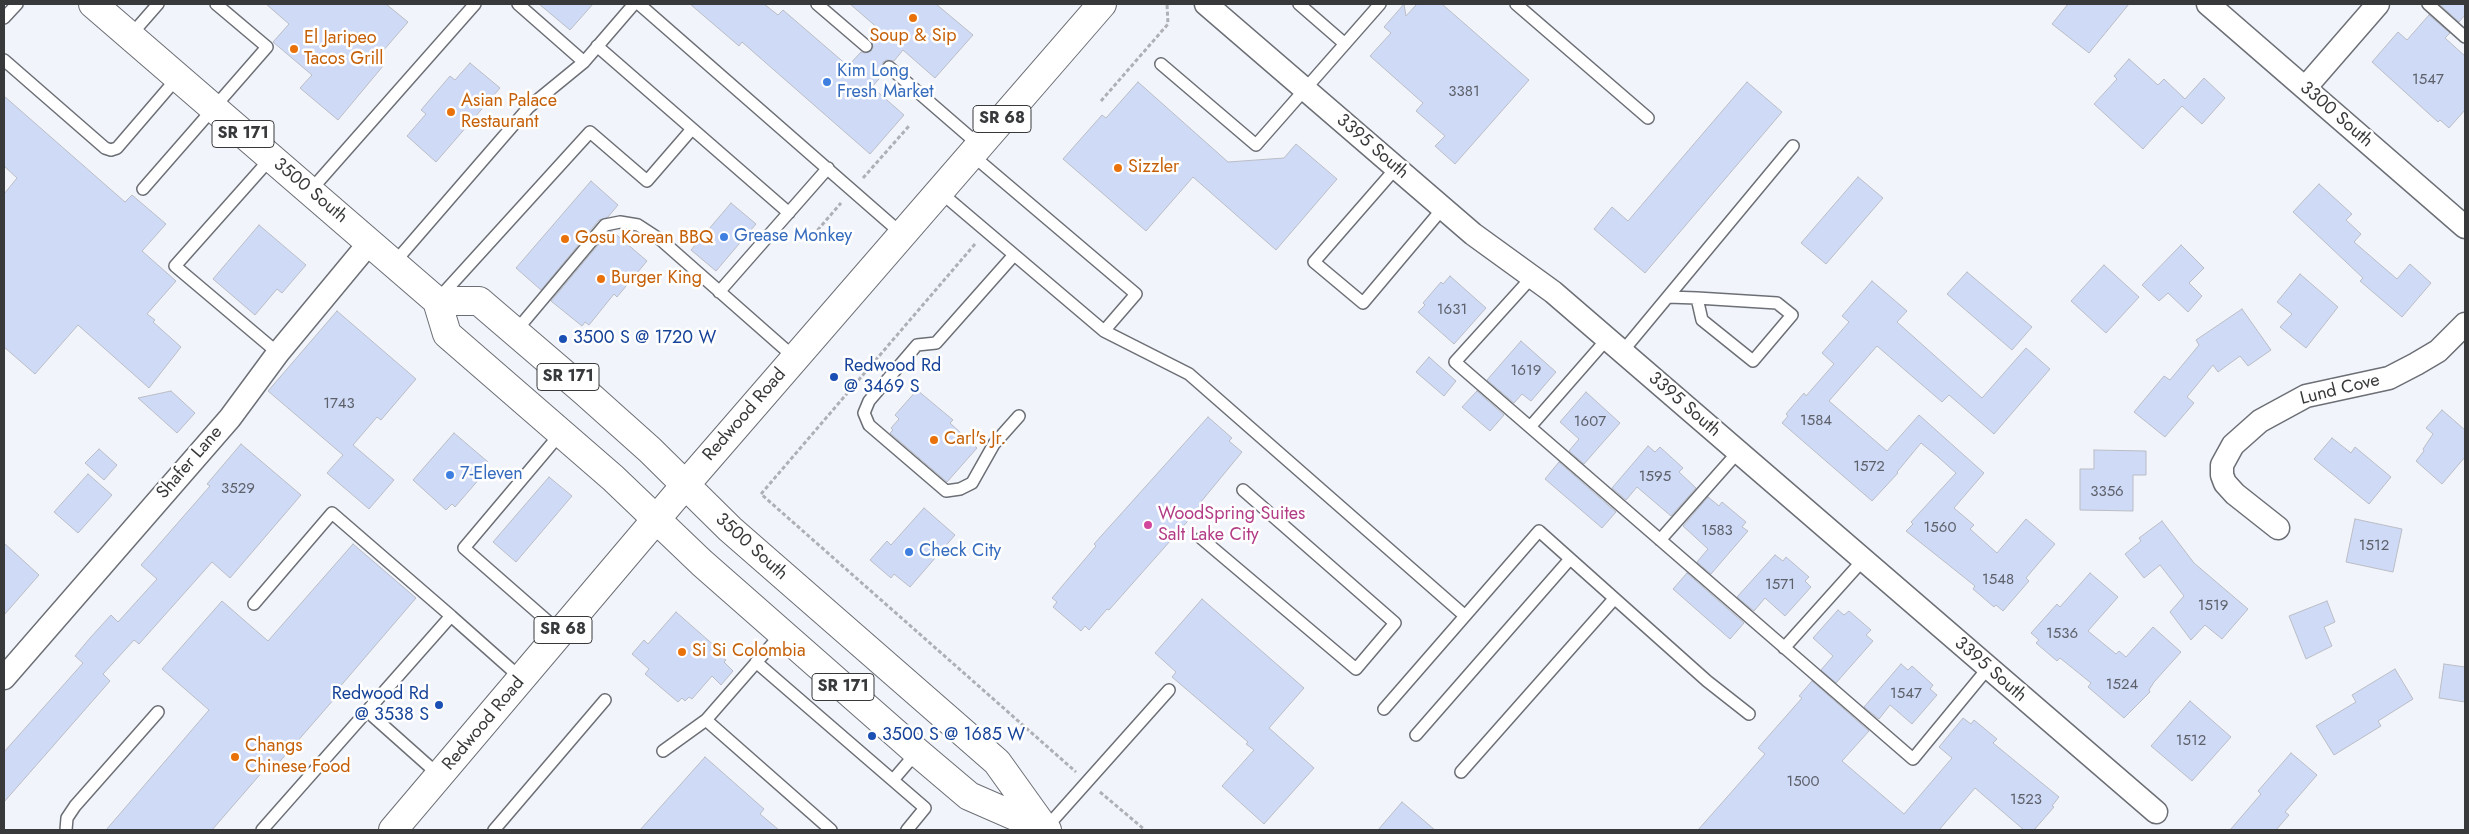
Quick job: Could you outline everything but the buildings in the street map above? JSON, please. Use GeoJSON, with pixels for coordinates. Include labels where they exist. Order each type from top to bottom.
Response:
{"type":"FeatureCollection","features":[{"type":"Feature","properties":{"kind":"main road","name":"3500 South"},"geometry":{"type":"LineString","coordinates":[[93,4],[436,301],[447,334],[561,433],[917,752],[969,796],[1046,830]]}},
{"type":"Feature","properties":{"kind":"main road","name":"Redwood Road"},"geometry":{"type":"LineString","coordinates":[[393,830],[686,484],[1102,4]]}},
{"type":"Feature","properties":{"kind":"main road","name":"3500 South"},"geometry":{"type":"LineString","coordinates":[[436,301],[479,301],[515,332],[630,432],[686,484],[730,529],[997,762],[1046,830]]}},
{"type":"Feature","properties":{"kind":"street","name":"3395 South"},"geometry":{"type":"LineString","coordinates":[[1206,4],[1473,234],[1532,276],[1615,345],[2156,812]]}},
{"type":"Feature","properties":{"kind":"street","name":"3300 South"},"geometry":{"type":"LineString","coordinates":[[2208,4],[2465,227]]}},
{"type":"Feature","properties":{"kind":"street"},"geometry":{"type":"LineString","coordinates":[[2305,88],[2378,4]]}},
{"type":"Feature","properties":{"kind":"street","name":"Shafer Lane"},"geometry":{"type":"LineString","coordinates":[[4,678],[230,418],[278,353],[370,242]]}},
{"type":"Feature","properties":{"kind":"street","name":"Lund Cove"},"geometry":{"type":"LineString","coordinates":[[2278,528],[2235,494],[2225,483],[2222,475],[2222,465],[2233,445],[2260,421],[2306,396],[2389,378],[2416,364],[2438,351],[2465,324]]}},
{"type":"Feature","properties":{"kind":"lane"},"geometry":{"type":"LineString","coordinates":[[4,18],[17,4]]}},
{"type":"Feature","properties":{"kind":"lane"},"geometry":{"type":"LineString","coordinates":[[130,36],[158,4]]}},
{"type":"Feature","properties":{"kind":"lane"},"geometry":{"type":"LineString","coordinates":[[143,189],[266,47],[216,4]]}},
{"type":"Feature","properties":{"kind":"lane"},"geometry":{"type":"LineString","coordinates":[[310,191],[475,4]]}},
{"type":"Feature","properties":{"kind":"lane"},"geometry":{"type":"LineString","coordinates":[[518,4],[584,62]]}},
{"type":"Feature","properties":{"kind":"lane"},"geometry":{"type":"LineString","coordinates":[[394,263],[529,107],[584,62],[634,4]]}},
{"type":"Feature","properties":{"kind":"lane"},"geometry":{"type":"LineString","coordinates":[[639,4],[902,234]]}},
{"type":"Feature","properties":{"kind":"lane"},"geometry":{"type":"LineString","coordinates":[[817,4],[866,46]]}},
{"type":"Feature","properties":{"kind":"lane"},"geometry":{"type":"LineString","coordinates":[[1299,4],[1345,44]]}},
{"type":"Feature","properties":{"kind":"lane"},"geometry":{"type":"LineString","coordinates":[[1161,64],[1256,145],[1380,4]]}},
{"type":"Feature","properties":{"kind":"lane"},"geometry":{"type":"LineString","coordinates":[[1516,4],[1648,118]]}},
{"type":"Feature","properties":{"kind":"lane"},"geometry":{"type":"LineString","coordinates":[[2428,4],[2465,37]]}},
{"type":"Feature","properties":{"kind":"lane"},"geometry":{"type":"LineString","coordinates":[[597,46],[789,213]]}},
{"type":"Feature","properties":{"kind":"lane"},"geometry":{"type":"LineString","coordinates":[[4,60],[105,148],[111,150],[117,148],[178,77]]}},
{"type":"Feature","properties":{"kind":"lane"},"geometry":{"type":"LineString","coordinates":[[889,67],[975,150],[1136,294],[1104,332]]}},
{"type":"Feature","properties":{"kind":"lane"},"geometry":{"type":"LineString","coordinates":[[436,301],[590,132],[647,180],[692,129]]}},
{"type":"Feature","properties":{"kind":"lane"},"geometry":{"type":"LineString","coordinates":[[1530,427],[1668,297],[1793,146]]}},
{"type":"Feature","properties":{"kind":"lane"},"geometry":{"type":"LineString","coordinates":[[271,158],[175,266],[278,353]]}},
{"type":"Feature","properties":{"kind":"lane"},"geometry":{"type":"LineString","coordinates":[[719,292],[828,168]]}},
{"type":"Feature","properties":{"kind":"lane"},"geometry":{"type":"LineString","coordinates":[[1396,168],[1314,262],[1363,303],[1443,208]]}},
{"type":"Feature","properties":{"kind":"lane"},"geometry":{"type":"LineString","coordinates":[[939,191],[1104,332],[1189,374],[1464,614]]}},
{"type":"Feature","properties":{"kind":"lane"},"geometry":{"type":"LineString","coordinates":[[515,332],[605,225],[620,222],[638,225],[661,240],[795,358]]}},
{"type":"Feature","properties":{"kind":"lane"},"geometry":{"type":"LineString","coordinates":[[1014,255],[936,343],[917,345],[869,401],[864,412],[869,425],[946,491],[960,489],[972,483],[994,444],[1019,416]]}},
{"type":"Feature","properties":{"kind":"lane"},"geometry":{"type":"LineString","coordinates":[[1532,276],[1455,362],[1913,759],[1988,668]]}},
{"type":"Feature","properties":{"kind":"lane"},"geometry":{"type":"LineString","coordinates":[[1668,297],[1696,298],[1777,303],[1792,315],[1753,360],[1702,320],[1696,298]]}},
{"type":"Feature","properties":{"kind":"lane"},"geometry":{"type":"LineString","coordinates":[[561,433],[464,548],[561,633]]}},
{"type":"Feature","properties":{"kind":"lane"},"geometry":{"type":"LineString","coordinates":[[1660,540],[1738,452]]}},
{"type":"Feature","properties":{"kind":"lane"},"geometry":{"type":"LineString","coordinates":[[1201,538],[1356,670],[1395,623],[1243,490]]}},
{"type":"Feature","properties":{"kind":"lane"},"geometry":{"type":"LineString","coordinates":[[254,604],[332,513],[522,679]]}},
{"type":"Feature","properties":{"kind":"lane"},"geometry":{"type":"LineString","coordinates":[[1384,709],[1464,614],[1539,531],[1658,639],[1749,714]]}},
{"type":"Feature","properties":{"kind":"lane"},"geometry":{"type":"LineString","coordinates":[[1416,735],[1570,559]]}},
{"type":"Feature","properties":{"kind":"lane"},"geometry":{"type":"LineString","coordinates":[[1784,648],[1863,560]]}},
{"type":"Feature","properties":{"kind":"lane"},"geometry":{"type":"LineString","coordinates":[[1461,772],[1614,599]]}},
{"type":"Feature","properties":{"kind":"lane"},"geometry":{"type":"LineString","coordinates":[[262,830],[451,616]]}},
{"type":"Feature","properties":{"kind":"lane"},"geometry":{"type":"LineString","coordinates":[[663,751],[706,720],[782,633]]}},
{"type":"Feature","properties":{"kind":"lane"},"geometry":{"type":"LineString","coordinates":[[756,662],[925,808],[907,830]]}},
{"type":"Feature","properties":{"kind":"lane"},"geometry":{"type":"LineString","coordinates":[[1046,830],[1168,690]]}},
{"type":"Feature","properties":{"kind":"lane"},"geometry":{"type":"LineString","coordinates":[[494,830],[605,700]]}},
{"type":"Feature","properties":{"kind":"lane"},"geometry":{"type":"LineString","coordinates":[[367,711],[440,776]]}},
{"type":"Feature","properties":{"kind":"lane"},"geometry":{"type":"LineString","coordinates":[[66,830],[67,818],[75,806],[158,712]]}},
{"type":"Feature","properties":{"kind":"lane"},"geometry":{"type":"LineString","coordinates":[[706,720],[831,830]]}},
{"type":"Feature","properties":{"kind":"lane"},"geometry":{"type":"LineString","coordinates":[[893,780],[917,752]]}},
{"type":"Feature","properties":{"kind":"path"},"geometry":{"type":"LineString","coordinates":[[1101,101],[1168,24],[1167,4]]}},
{"type":"Feature","properties":{"kind":"path"},"geometry":{"type":"LineString","coordinates":[[857,185],[909,126]]}},
{"type":"Feature","properties":{"kind":"path"},"geometry":{"type":"LineString","coordinates":[[809,240],[837,208]]}},
{"type":"Feature","properties":{"kind":"path"},"geometry":{"type":"LineString","coordinates":[[975,244],[761,494],[1087,782],[1145,830]]}},
{"type":"Feature","properties":{"kind":"place","name":"Soup & Sip"},"geometry":{"type":"Point","coordinates":[913,18]}},
{"type":"Feature","properties":{"kind":"place","name":"El Jaripeo Tacos Grill"},"geometry":{"type":"Point","coordinates":[294,49]}},
{"type":"Feature","properties":{"kind":"place","name":"Kim Long Fresh Market"},"geometry":{"type":"Point","coordinates":[827,82]}},
{"type":"Feature","properties":{"kind":"place","name":"Asian Palace Restaurant"},"geometry":{"type":"Point","coordinates":[451,112]}},
{"type":"Feature","properties":{"kind":"place","name":"Sizzler"},"geometry":{"type":"Point","coordinates":[1118,168]}},
{"type":"Feature","properties":{"kind":"place","name":"Grease Monkey"},"geometry":{"type":"Point","coordinates":[724,237]}},
{"type":"Feature","properties":{"kind":"place","name":"Gosu Korean BBQ"},"geometry":{"type":"Point","coordinates":[565,239]}},
{"type":"Feature","properties":{"kind":"place","name":"Burger King"},"geometry":{"type":"Point","coordinates":[601,279]}},
{"type":"Feature","properties":{"kind":"place","name":"3500 S @ 1720 W"},"geometry":{"type":"Point","coordinates":[563,339]}},
{"type":"Feature","properties":{"kind":"place","name":"Redwood Rd @ 3469 S"},"geometry":{"type":"Point","coordinates":[834,377]}},
{"type":"Feature","properties":{"kind":"place","name":"Carl's Jr."},"geometry":{"type":"Point","coordinates":[934,440]}},
{"type":"Feature","properties":{"kind":"place","name":"7-Eleven"},"geometry":{"type":"Point","coordinates":[450,475]}},
{"type":"Feature","properties":{"kind":"place","name":"WoodSpring Suites Salt Lake City"},"geometry":{"type":"Point","coordinates":[1148,525]}},
{"type":"Feature","properties":{"kind":"place","name":"Check City"},"geometry":{"type":"Point","coordinates":[909,552]}},
{"type":"Feature","properties":{"kind":"place","name":"Si Si Colombia"},"geometry":{"type":"Point","coordinates":[682,652]}},
{"type":"Feature","properties":{"kind":"place","name":"Redwood Rd @ 3538 S"},"geometry":{"type":"Point","coordinates":[439,705]}},
{"type":"Feature","properties":{"kind":"place","name":"3500 S @ 1685 W"},"geometry":{"type":"Point","coordinates":[872,736]}},
{"type":"Feature","properties":{"kind":"place","name":"Changs Chinese Food"},"geometry":{"type":"Point","coordinates":[235,757]}}]}
